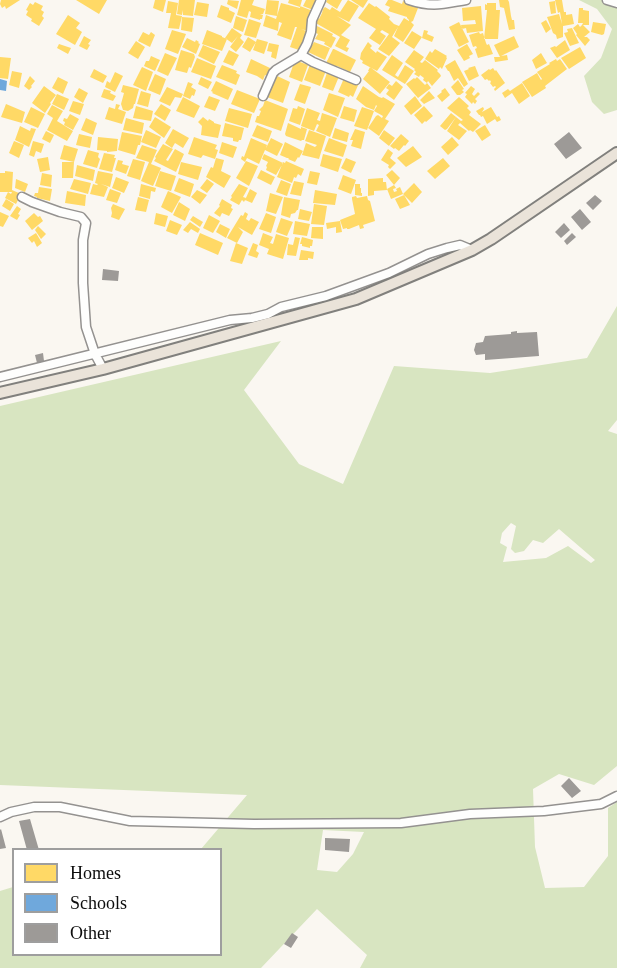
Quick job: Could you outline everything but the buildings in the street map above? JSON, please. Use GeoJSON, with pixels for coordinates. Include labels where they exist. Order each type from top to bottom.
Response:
{"type":"FeatureCollection","features":[{"type":"Feature","properties":{"kind":"main road"},"geometry":{"type":"LineString","coordinates":[[0,393],[103,369],[356,299],[472,250],[617,153]]}},
{"type":"Feature","properties":{"kind":"street"},"geometry":{"type":"LineString","coordinates":[[263,96],[273,73],[301,55],[307,44],[312,20],[321,0]]}},
{"type":"Feature","properties":{"kind":"street"},"geometry":{"type":"LineString","coordinates":[[409,0],[424,5],[439,5],[466,0]]}},
{"type":"Feature","properties":{"kind":"street"},"geometry":{"type":"LineString","coordinates":[[607,0],[617,3]]}},
{"type":"Feature","properties":{"kind":"street"},"geometry":{"type":"LineString","coordinates":[[301,55],[356,80]]}},
{"type":"Feature","properties":{"kind":"street"},"geometry":{"type":"LineString","coordinates":[[22,197],[60,212],[81,217],[86,222],[83,240],[86,327],[94,354],[103,369]]}},
{"type":"Feature","properties":{"kind":"street"},"geometry":{"type":"LineString","coordinates":[[0,377],[230,320],[268,314],[281,307],[326,296],[382,276],[428,254],[447,248],[460,245],[472,250]]}},
{"type":"Feature","properties":{"kind":"street"},"geometry":{"type":"LineString","coordinates":[[0,817],[34,807],[60,807],[130,821],[254,824],[401,823],[470,814],[544,811],[601,804],[617,796]]}},
{"type":"Feature","properties":{"kind":"green space"},"geometry":{"type":"Polygon","coordinates":[[[579,0],[617,0],[617,110],[604,114],[592,102],[584,76],[601,58],[612,29],[597,9],[579,0]]]}},
{"type":"Feature","properties":{"kind":"green space"},"geometry":{"type":"Polygon","coordinates":[[[617,306],[617,420],[608,431],[617,434],[617,766],[594,785],[559,774],[533,789],[535,847],[545,888],[584,887],[608,856],[608,808],[617,802],[617,968],[360,968],[367,955],[317,909],[261,968],[0,968],[0,891],[12,887],[12,956],[222,956],[222,848],[202,848],[247,795],[0,785],[0,406],[281,341],[244,390],[299,464],[343,484],[394,366],[490,373],[587,358],[617,306]],[[511,523],[502,533],[500,543],[507,547],[503,562],[546,558],[568,546],[591,563],[595,560],[559,529],[543,543],[533,540],[524,551],[515,553],[511,549],[516,526],[511,523]],[[323,830],[317,870],[337,872],[353,854],[364,832],[323,830]]]}}]}
